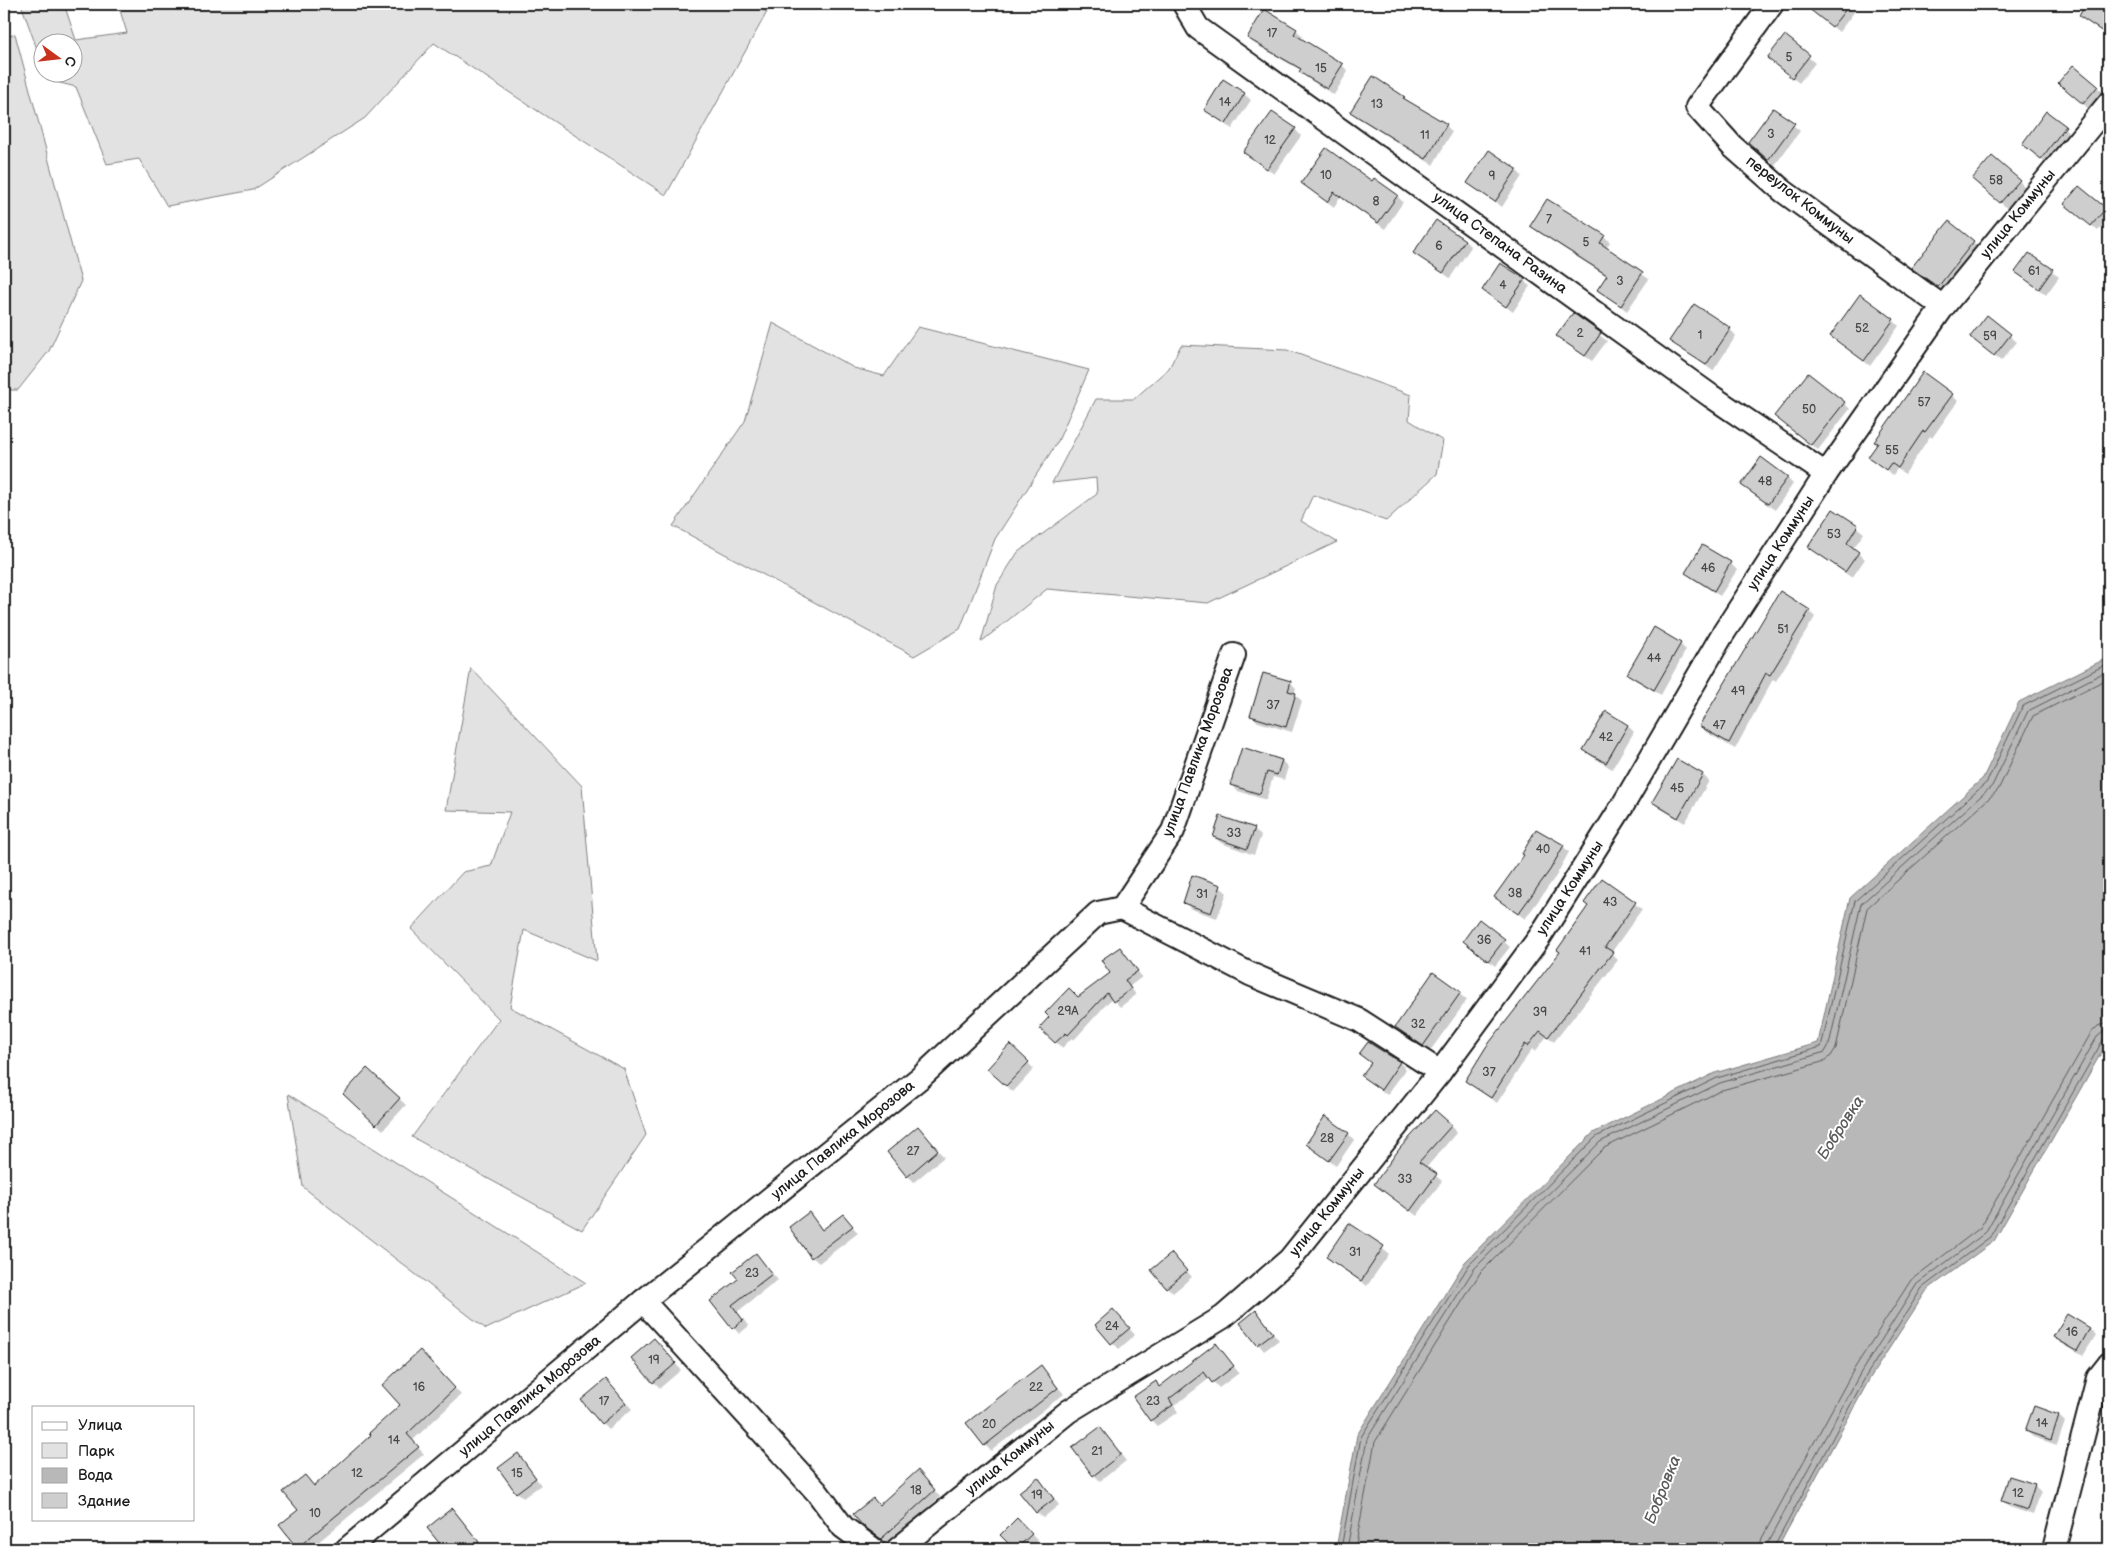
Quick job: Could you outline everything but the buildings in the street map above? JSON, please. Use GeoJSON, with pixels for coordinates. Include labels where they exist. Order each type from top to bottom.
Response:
{"type":"FeatureCollection","features":[{"type":"Feature","properties":{"kind":"street","name":"улица Степана Разина"},"geometry":{"type":"LineString","coordinates":[[1184,4],[1198,28],[1711,396],[1826,474]]}},
{"type":"Feature","properties":{"kind":"street","name":"переулок Коммуны"},"geometry":{"type":"LineString","coordinates":[[1772,4],[1697,106],[1732,146],[1783,191],[1942,307]]}},
{"type":"Feature","properties":{"kind":"street","name":"улица Коммуны"},"geometry":{"type":"LineString","coordinates":[[898,1549],[1069,1411],[1223,1317],[1290,1259],[1440,1072],[1539,938],[1623,806],[1721,637],[1826,474],[1942,307],[2109,102]]}},
{"type":"Feature","properties":{"kind":"street","name":"улица Павлика Морозова"},"geometry":{"type":"LineString","coordinates":[[347,1549],[643,1301],[921,1077],[1098,913],[1122,908],[1173,831],[1234,655]]}},
{"type":"Feature","properties":{"kind":"street"},"geometry":{"type":"LineString","coordinates":[[1122,908],[1250,974],[1359,1020],[1440,1072]]}},
{"type":"Feature","properties":{"kind":"street"},"geometry":{"type":"LineString","coordinates":[[643,1301],[817,1492],[843,1527],[873,1549]]}},
{"type":"Feature","properties":{"kind":"street"},"geometry":{"type":"LineString","coordinates":[[2054,1549],[2098,1378],[2109,1364]]}},
{"type":"Feature","properties":{"kind":"green space"},"geometry":{"type":"Polygon","coordinates":[[[21,4],[64,4],[73,32],[32,32],[32,35],[21,4]]]}},
{"type":"Feature","properties":{"kind":"green space"},"geometry":{"type":"Polygon","coordinates":[[[118,4],[750,4],[767,12],[666,195],[434,43],[365,118],[253,190],[167,206],[139,159],[107,164],[76,87],[56,82],[82,82],[82,39],[127,33],[118,4]]]}},
{"type":"Feature","properties":{"kind":"green space"},"geometry":{"type":"Polygon","coordinates":[[[15,34],[81,281],[49,351],[18,390],[4,390],[4,38],[15,34]]]}},
{"type":"Feature","properties":{"kind":"green space"},"geometry":{"type":"Polygon","coordinates":[[[773,323],[854,368],[884,376],[918,327],[1089,370],[1058,441],[995,539],[960,629],[914,656],[673,526],[745,421],[773,323]]]}},
{"type":"Feature","properties":{"kind":"green space"},"geometry":{"type":"Polygon","coordinates":[[[1181,345],[1287,350],[1411,395],[1409,420],[1443,441],[1437,474],[1386,521],[1313,495],[1301,521],[1337,542],[1208,603],[1047,589],[981,642],[997,585],[1018,552],[1097,494],[1096,478],[1052,483],[1096,399],[1134,399],[1169,368],[1181,345]]]}},
{"type":"Feature","properties":{"kind":"green space"},"geometry":{"type":"Polygon","coordinates":[[[471,668],[582,786],[597,961],[524,930],[510,1007],[624,1069],[646,1135],[582,1230],[412,1137],[499,1019],[411,929],[463,872],[491,866],[510,812],[446,810],[471,668]]]}},
{"type":"Feature","properties":{"kind":"green space"},"geometry":{"type":"Polygon","coordinates":[[[288,1094],[586,1283],[486,1329],[303,1187],[288,1094]]]}},
{"type":"Feature","properties":{"kind":"water","name":"Бобровка"},"geometry":{"type":"Polygon","coordinates":[[[2109,657],[2109,1039],[1994,1241],[1927,1290],[1870,1378],[1777,1549],[1336,1549],[1357,1435],[1465,1262],[1593,1133],[1715,1073],[1818,1043],[1850,898],[1983,778],[2019,702],[2109,657]]]}}]}
